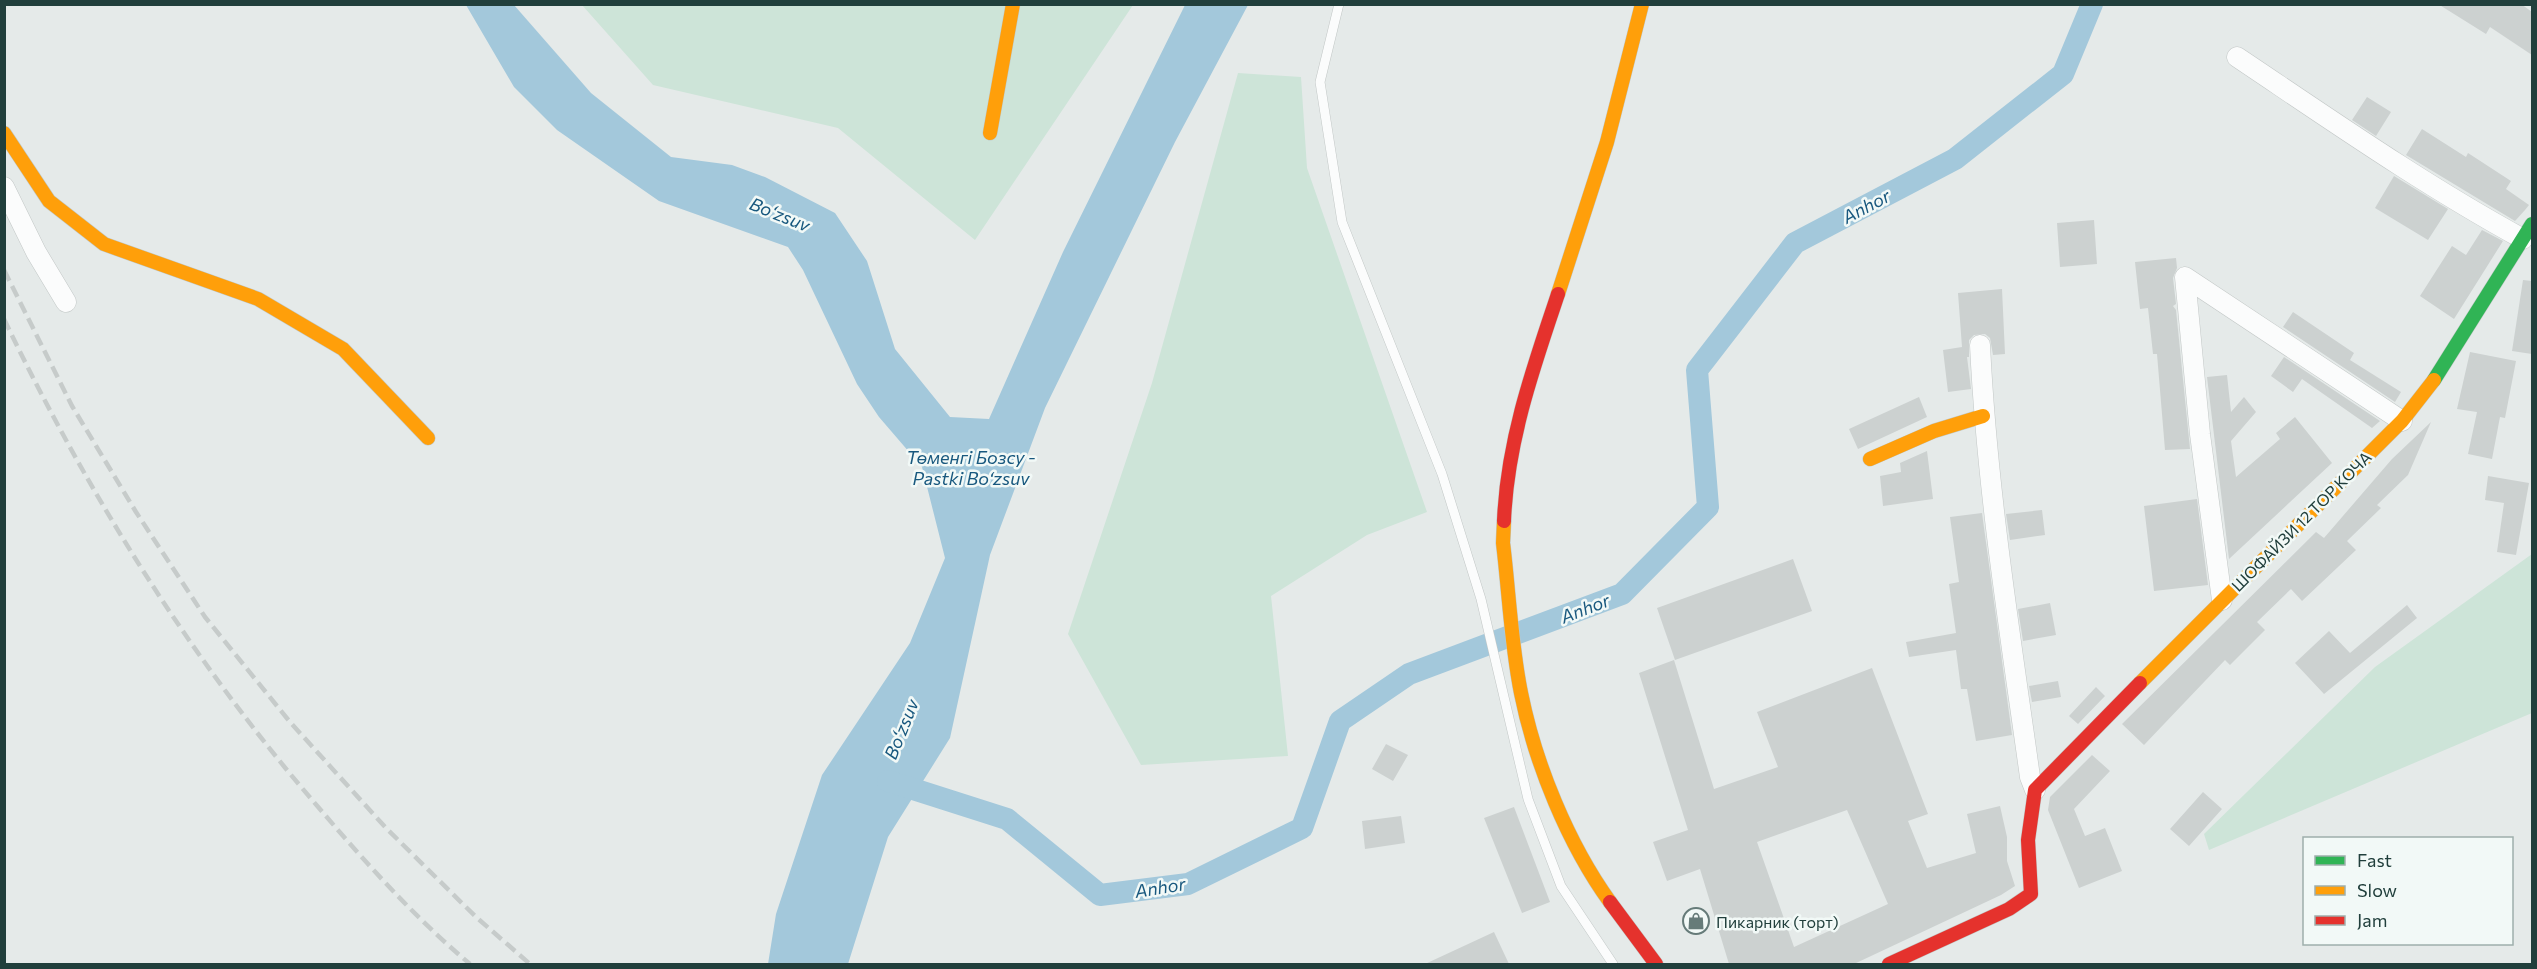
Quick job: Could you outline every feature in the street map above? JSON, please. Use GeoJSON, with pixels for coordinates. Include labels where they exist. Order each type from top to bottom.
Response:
{"type":"FeatureCollection","features":[{"type":"Feature","properties":{"kind":"street"},"geometry":{"type":"LineString","coordinates":[[990,133],[1013,4]]}},
{"type":"Feature","properties":{"kind":"street"},"geometry":{"type":"LineString","coordinates":[[1642,4],[1607,142],[1519,417],[1505,492],[1503,543],[1521,693],[1534,742],[1566,828],[1596,882],[1656,964]]}},
{"type":"Feature","properties":{"kind":"street"},"geometry":{"type":"LineString","coordinates":[[2237,57],[2480,216],[2528,231]]}},
{"type":"Feature","properties":{"kind":"street"},"geometry":{"type":"LineString","coordinates":[[4,133],[49,201],[104,244],[258,299],[277,310],[343,350],[428,438]]}},
{"type":"Feature","properties":{"kind":"street"},"geometry":{"type":"LineString","coordinates":[[4,187],[36,252],[66,302]]}},
{"type":"Feature","properties":{"kind":"street","name":"ШОФАЙЗИ 12 ТОР КОЧА"},"geometry":{"type":"LineString","coordinates":[[2035,790],[2402,422],[2432,383],[2528,231]]}},
{"type":"Feature","properties":{"kind":"street"},"geometry":{"type":"LineString","coordinates":[[2222,600],[2200,434],[2185,277],[2402,422]]}},
{"type":"Feature","properties":{"kind":"street"},"geometry":{"type":"LineString","coordinates":[[1889,964],[2009,909],[2031,894],[2028,840],[2035,790],[2030,777],[2005,595],[1983,416],[1980,345]]}},
{"type":"Feature","properties":{"kind":"street"},"geometry":{"type":"LineString","coordinates":[[1870,459],[1934,431],[1983,416]]}},
{"type":"Feature","properties":{"kind":"lane"},"geometry":{"type":"LineString","coordinates":[[1339,4],[1320,82],[1342,222],[1442,474],[1481,599],[1528,799],[1561,886],[1613,964]]}},
{"type":"Feature","properties":{"kind":"green space"},"geometry":{"type":"Polygon","coordinates":[[[582,5],[1133,5],[975,240],[838,128],[653,85],[582,5]]]}},
{"type":"Feature","properties":{"kind":"green space"},"geometry":{"type":"Polygon","coordinates":[[[1238,73],[1301,77],[1307,168],[1427,512],[1367,535],[1271,596],[1288,756],[1141,765],[1068,634],[1152,383],[1238,73]]]}},
{"type":"Feature","properties":{"kind":"green space"},"geometry":{"type":"Polygon","coordinates":[[[2532,554],[2532,713],[2209,850],[2204,834],[2375,667],[2532,554]]]}},
{"type":"Feature","properties":{"kind":"water","name":"Төменгі Бозсу - Pastki Boʻzsuv"},"geometry":{"type":"Polygon","coordinates":[[[466,5],[514,5],[591,93],[671,157],[732,165],[765,177],[835,213],[867,261],[895,349],[950,417],[989,419],[1063,252],[1185,5],[1248,5],[1175,142],[1045,408],[990,555],[950,738],[888,837],[848,964],[768,964],[776,914],[822,775],[910,643],[945,558],[922,467],[879,417],[857,384],[803,270],[788,247],[659,201],[557,130],[514,87],[466,5]]]}},
{"type":"Feature","properties":{"kind":"building"},"geometry":{"type":"Polygon","coordinates":[[[2438,4],[2521,4],[2532,12],[2532,55],[2490,27],[2486,34],[2438,4]]]}},
{"type":"Feature","properties":{"kind":"building"},"geometry":{"type":"Polygon","coordinates":[[[2367,97],[2391,112],[2376,136],[2352,120],[2367,97]]]}},
{"type":"Feature","properties":{"kind":"building"},"geometry":{"type":"Polygon","coordinates":[[[2422,129],[2466,157],[2468,153],[2511,181],[2506,189],[2529,205],[2515,221],[2406,155],[2422,129]]]}},
{"type":"Feature","properties":{"kind":"building"},"geometry":{"type":"Polygon","coordinates":[[[2394,176],[2448,209],[2428,240],[2375,208],[2394,176]]]}},
{"type":"Feature","properties":{"kind":"building"},"geometry":{"type":"Polygon","coordinates":[[[2094,220],[2097,264],[2060,267],[2057,223],[2094,220]]]}},
{"type":"Feature","properties":{"kind":"building"},"geometry":{"type":"Polygon","coordinates":[[[2482,230],[2503,241],[2454,319],[2420,296],[2452,246],[2466,255],[2482,230]]]}},
{"type":"Feature","properties":{"kind":"building"},"geometry":{"type":"Polygon","coordinates":[[[2176,258],[2177,268],[2173,278],[2176,304],[2173,306],[2176,310],[2190,449],[2165,450],[2157,354],[2153,354],[2148,308],[2140,309],[2135,262],[2176,258]]]}},
{"type":"Feature","properties":{"kind":"building"},"geometry":{"type":"Polygon","coordinates":[[[2523,280],[2532,281],[2532,354],[2512,351],[2523,280]]]}},
{"type":"Feature","properties":{"kind":"building"},"geometry":{"type":"Polygon","coordinates":[[[2002,289],[2005,354],[1993,355],[1990,338],[1985,334],[1974,335],[1969,340],[1969,357],[1967,357],[1971,389],[1948,392],[1943,350],[1962,347],[1958,293],[2002,289]]]}},
{"type":"Feature","properties":{"kind":"building"},"geometry":{"type":"Polygon","coordinates":[[[2293,312],[2354,353],[2350,360],[2401,392],[2395,402],[2283,327],[2293,312]]]}},
{"type":"Feature","properties":{"kind":"building"},"geometry":{"type":"Polygon","coordinates":[[[2470,352],[2516,361],[2505,418],[2500,417],[2492,459],[2468,454],[2477,412],[2457,409],[2470,352]]]}},
{"type":"Feature","properties":{"kind":"building"},"geometry":{"type":"Polygon","coordinates":[[[2284,357],[2380,421],[2372,428],[2302,379],[2293,392],[2271,376],[2284,357]]]}},
{"type":"Feature","properties":{"kind":"building"},"geometry":{"type":"Polygon","coordinates":[[[2227,375],[2231,412],[2244,397],[2256,412],[2231,441],[2236,477],[2280,439],[2276,433],[2295,417],[2332,463],[2229,559],[2207,377],[2227,375]]]}},
{"type":"Feature","properties":{"kind":"building"},"geometry":{"type":"Polygon","coordinates":[[[1919,397],[1927,417],[1858,449],[1849,429],[1919,397]]]}},
{"type":"Feature","properties":{"kind":"building"},"geometry":{"type":"Polygon","coordinates":[[[2431,422],[2408,475],[2377,505],[2381,508],[2347,541],[2356,550],[2302,601],[2291,589],[2257,622],[2265,630],[2230,665],[2225,660],[2144,745],[2122,724],[2316,532],[2324,538],[2392,459],[2431,422]]]}},
{"type":"Feature","properties":{"kind":"building"},"geometry":{"type":"Polygon","coordinates":[[[1927,451],[1933,499],[1883,506],[1880,476],[1901,472],[1900,463],[1927,451]]]}},
{"type":"Feature","properties":{"kind":"building"},"geometry":{"type":"Polygon","coordinates":[[[2488,476],[2529,483],[2516,555],[2497,552],[2504,503],[2485,500],[2488,476]]]}},
{"type":"Feature","properties":{"kind":"building"},"geometry":{"type":"Polygon","coordinates":[[[2197,499],[2208,585],[2154,591],[2144,506],[2197,499]]]}},
{"type":"Feature","properties":{"kind":"building"},"geometry":{"type":"Polygon","coordinates":[[[2042,510],[2045,535],[2010,540],[2006,514],[2042,510]]]}},
{"type":"Feature","properties":{"kind":"building"},"geometry":{"type":"Polygon","coordinates":[[[1982,513],[2012,735],[1976,741],[1967,689],[1961,689],[1956,650],[1909,657],[1906,642],[1956,633],[1949,584],[1959,582],[1950,517],[1982,513]]]}},
{"type":"Feature","properties":{"kind":"building"},"geometry":{"type":"Polygon","coordinates":[[[1793,559],[1812,611],[1675,660],[1657,608],[1793,559]]]}},
{"type":"Feature","properties":{"kind":"building"},"geometry":{"type":"Polygon","coordinates":[[[2050,603],[2056,635],[2023,641],[2018,609],[2050,603]]]}},
{"type":"Feature","properties":{"kind":"building"},"geometry":{"type":"Polygon","coordinates":[[[2407,605],[2417,618],[2324,694],[2295,663],[2329,631],[2350,653],[2407,605]]]}},
{"type":"Feature","properties":{"kind":"building"},"geometry":{"type":"Polygon","coordinates":[[[1674,660],[1714,789],[1778,767],[1757,712],[1872,668],[1928,814],[1908,821],[1927,868],[1976,853],[1967,814],[2000,806],[2007,837],[2007,861],[2015,886],[2001,895],[1854,964],[1729,964],[1700,869],[1667,881],[1653,842],[1688,830],[1639,673],[1674,660]],[[1847,810],[1757,842],[1794,947],[1888,904],[1847,810]]]}},
{"type":"Feature","properties":{"kind":"building"},"geometry":{"type":"Polygon","coordinates":[[[2058,681],[2061,697],[2032,702],[2029,686],[2058,681]]]}},
{"type":"Feature","properties":{"kind":"building"},"geometry":{"type":"Polygon","coordinates":[[[2096,687],[2105,696],[2078,724],[2069,716],[2096,687]]]}},
{"type":"Feature","properties":{"kind":"building"},"geometry":{"type":"Polygon","coordinates":[[[1386,744],[1408,755],[1393,781],[1372,769],[1386,744]]]}},
{"type":"Feature","properties":{"kind":"building"},"geometry":{"type":"Polygon","coordinates":[[[2092,755],[2110,771],[2074,809],[2085,836],[2105,828],[2122,871],[2079,888],[2048,810],[2050,797],[2092,755]]]}},
{"type":"Feature","properties":{"kind":"building"},"geometry":{"type":"Polygon","coordinates":[[[2203,792],[2222,809],[2189,846],[2170,829],[2203,792]]]}},
{"type":"Feature","properties":{"kind":"building"},"geometry":{"type":"Polygon","coordinates":[[[1514,807],[1550,902],[1522,913],[1484,818],[1514,807]]]}},
{"type":"Feature","properties":{"kind":"building"},"geometry":{"type":"Polygon","coordinates":[[[1401,816],[1405,843],[1365,849],[1362,821],[1401,816]]]}},
{"type":"Feature","properties":{"kind":"building"},"geometry":{"type":"Polygon","coordinates":[[[1494,932],[1509,964],[1425,964],[1494,932]]]}},
{"type":"Feature","properties":{"kind":"waterway","name":"Anhor"},"geometry":{"type":"LineString","coordinates":[[888,781],[1007,819],[1100,895],[1188,884],[1302,828],[1340,721],[1409,674],[1622,594],[1708,507],[1697,370],[1795,243],[1955,159],[2063,74],[2092,4]]}},
{"type":"Feature","properties":{"kind":"railway"},"geometry":{"type":"LineString","coordinates":[[4,270],[72,406],[136,512],[205,617],[290,722],[386,828],[476,917],[530,964]]}},
{"type":"Feature","properties":{"kind":"railway"},"geometry":{"type":"LineString","coordinates":[[4,319],[71,449],[107,512],[185,635],[272,752],[319,808],[410,909],[470,964]]}},
{"type":"Feature","properties":{"kind":"traffic: fast"},"geometry":{"type":"LineString","coordinates":[[2434,380],[2532,224]]}},
{"type":"Feature","properties":{"kind":"traffic: slow"},"geometry":{"type":"LineString","coordinates":[[990,133],[1013,4]]}},
{"type":"Feature","properties":{"kind":"traffic: slow"},"geometry":{"type":"LineString","coordinates":[[1558,294],[1607,142],[1642,4]]}},
{"type":"Feature","properties":{"kind":"traffic: slow"},"geometry":{"type":"LineString","coordinates":[[4,133],[49,201],[104,244],[258,299],[343,349],[428,438]]}},
{"type":"Feature","properties":{"kind":"traffic: slow"},"geometry":{"type":"LineString","coordinates":[[2140,683],[2402,421],[2434,380]]}},
{"type":"Feature","properties":{"kind":"traffic: slow"},"geometry":{"type":"LineString","coordinates":[[1870,459],[1934,431],[1983,416]]}},
{"type":"Feature","properties":{"kind":"traffic: slow"},"geometry":{"type":"LineString","coordinates":[[1504,521],[1503,543],[1512,637],[1527,720],[1544,775],[1567,829],[1580,855],[1610,902]]}},
{"type":"Feature","properties":{"kind":"traffic: jam"},"geometry":{"type":"LineString","coordinates":[[1504,521],[1506,492],[1516,434],[1558,294]]}},
{"type":"Feature","properties":{"kind":"traffic: jam"},"geometry":{"type":"LineString","coordinates":[[1889,964],[2009,909],[2031,894],[2028,840],[2035,790],[2140,683]]}},
{"type":"Feature","properties":{"kind":"traffic: jam"},"geometry":{"type":"LineString","coordinates":[[1610,902],[1656,964]]}},
{"type":"Feature","properties":{"kind":"place","name":"Пикарник (торт)"},"geometry":{"type":"Point","coordinates":[1696,921]}},
{"type":"Feature","properties":{"kind":"water label","name":"Boʻzsuv"},"geometry":{"type":"Point","coordinates":[780,214]}},
{"type":"Feature","properties":{"kind":"water label","name":"Boʻzsuv"},"geometry":{"type":"Point","coordinates":[901,729]}}]}
